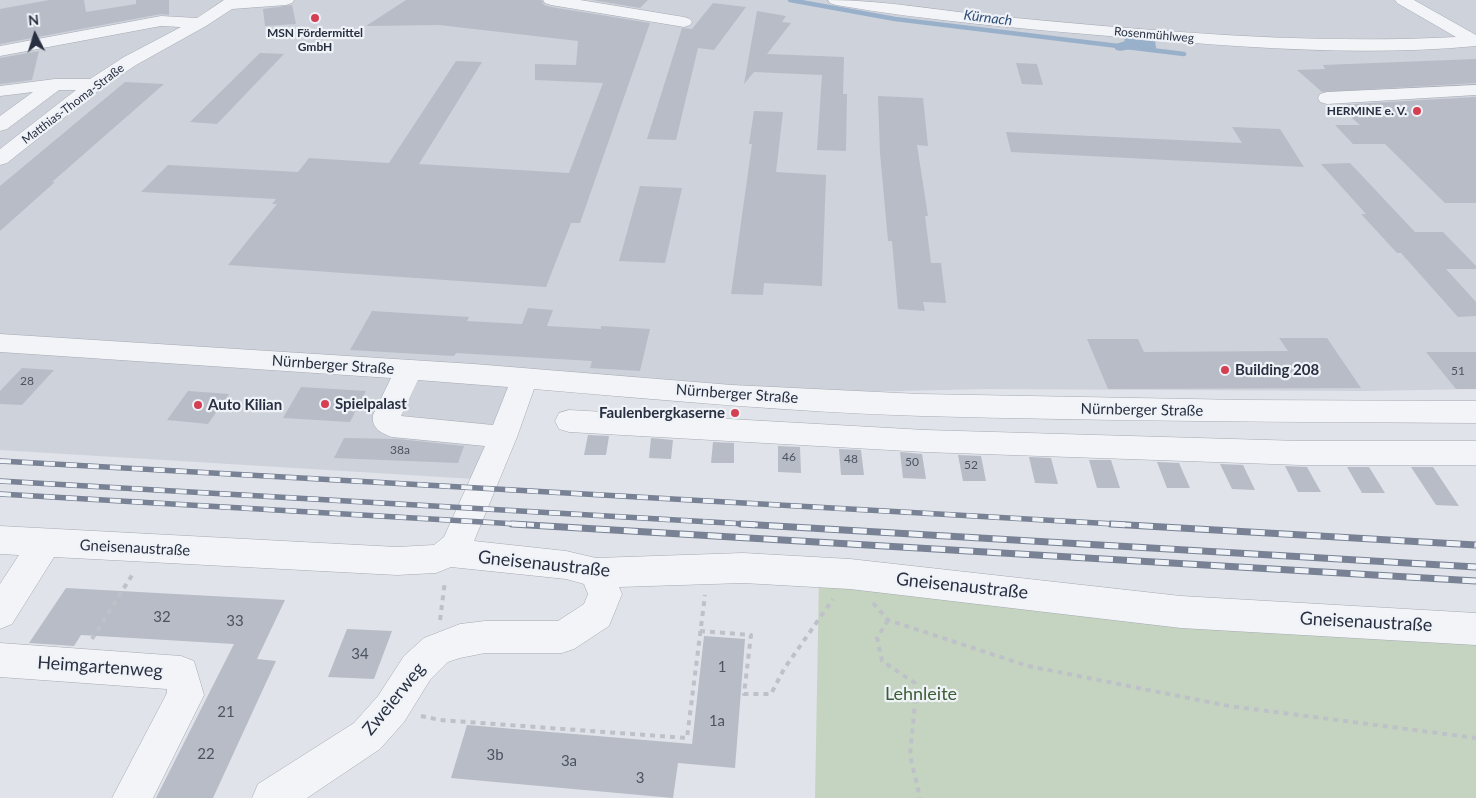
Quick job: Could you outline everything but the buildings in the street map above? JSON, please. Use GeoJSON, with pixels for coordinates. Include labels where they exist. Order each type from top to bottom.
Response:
{"type":"FeatureCollection","features":[{"type":"Feature","properties":{"kind":"street"},"geometry":{"type":"LineString","coordinates":[[233,2],[286,0]]}},
{"type":"Feature","properties":{"kind":"street"},"geometry":{"type":"LineString","coordinates":[[551,0],[684,22]]}},
{"type":"Feature","properties":{"kind":"street","name":"Rosenmühlweg"},"geometry":{"type":"LineString","coordinates":[[836,0],[944,16],[1253,43],[1371,45],[1475,41]]}},
{"type":"Feature","properties":{"kind":"street"},"geometry":{"type":"LineString","coordinates":[[1403,0],[1475,41]]}},
{"type":"Feature","properties":{"kind":"street","name":"Matthias-Thoma-Straße"},"geometry":{"type":"LineString","coordinates":[[0,159],[94,85],[130,61],[200,23],[233,2]]}},
{"type":"Feature","properties":{"kind":"street"},"geometry":{"type":"LineString","coordinates":[[0,51],[161,21],[200,23]]}},
{"type":"Feature","properties":{"kind":"street"},"geometry":{"type":"LineString","coordinates":[[0,125],[55,84]]}},
{"type":"Feature","properties":{"kind":"street"},"geometry":{"type":"LineString","coordinates":[[0,91],[27,86],[55,84],[94,85]]}},
{"type":"Feature","properties":{"kind":"street"},"geometry":{"type":"LineString","coordinates":[[1327,98],[1476,90]]}},
{"type":"Feature","properties":{"kind":"street"},"geometry":{"type":"LineString","coordinates":[[0,125],[40,127]]}},
{"type":"Feature","properties":{"kind":"street","name":"Nürnberger Straße"},"geometry":{"type":"LineString","coordinates":[[0,343],[920,405],[1069,409],[1476,412]]}},
{"type":"Feature","properties":{"kind":"street"},"geometry":{"type":"LineString","coordinates":[[409,370],[387,415],[386,421],[392,426],[503,437]]}},
{"type":"Feature","properties":{"kind":"street","name":"Gneisenaustraße"},"geometry":{"type":"LineString","coordinates":[[449,554],[461,536],[503,437],[524,379]]}},
{"type":"Feature","properties":{"kind":"street"},"geometry":{"type":"LineString","coordinates":[[830,400],[831,418],[925,441]]}},
{"type":"Feature","properties":{"kind":"street"},"geometry":{"type":"LineString","coordinates":[[569,421],[925,441],[1301,453],[1476,452]]}},
{"type":"Feature","properties":{"kind":"street","name":"Gneisenaustraße"},"geometry":{"type":"LineString","coordinates":[[0,540],[410,561],[436,559],[449,554],[566,565],[596,573],[743,568],[850,574],[1181,612],[1476,629]]}},
{"type":"Feature","properties":{"kind":"street"},"geometry":{"type":"LineString","coordinates":[[0,613],[45,543]]}},
{"type":"Feature","properties":{"kind":"street","name":"Zweierweg"},"geometry":{"type":"LineString","coordinates":[[272,798],[367,736],[391,709],[417,668],[436,650],[460,641],[485,637],[562,636],[596,615],[605,594],[596,573]]}},
{"type":"Feature","properties":{"kind":"street","name":"Heimgartenweg"},"geometry":{"type":"LineString","coordinates":[[0,660],[181,673],[186,695],[132,798]]}},
{"type":"Feature","properties":{"kind":"path"},"geometry":{"type":"LineString","coordinates":[[436,650],[449,554]]}},
{"type":"Feature","properties":{"kind":"path"},"geometry":{"type":"LineString","coordinates":[[75,665],[135,570]]}},
{"type":"Feature","properties":{"kind":"path"},"geometry":{"type":"LineString","coordinates":[[700,631],[751,635],[744,694],[771,694],[784,670],[850,574],[888,620],[1028,666],[1229,706],[1476,738]]}},
{"type":"Feature","properties":{"kind":"path"},"geometry":{"type":"LineString","coordinates":[[440,720],[687,738],[703,614]]}},
{"type":"Feature","properties":{"kind":"path"},"geometry":{"type":"LineString","coordinates":[[888,620],[877,638],[882,661],[914,683],[916,693],[910,756],[920,798]]}},
{"type":"Feature","properties":{"kind":"shaded area"},"geometry":{"type":"Polygon","coordinates":[[[0,0],[1476,0],[1476,389],[1367,391],[986,389],[732,395],[530,388],[491,480],[0,450],[0,0]]]}},
{"type":"Feature","properties":{"kind":"green space","name":"Lehnleite"},"geometry":{"type":"Polygon","coordinates":[[[819,578],[1476,642],[1476,798],[815,798],[819,578]]]}},
{"type":"Feature","properties":{"kind":"water"},"geometry":{"type":"Polygon","coordinates":[[[1124,36],[1155,40],[1156,49],[1125,45],[1124,36]]]}},
{"type":"Feature","properties":{"kind":"waterway","name":"Kürnach"},"geometry":{"type":"LineString","coordinates":[[790,0],[895,19],[1184,54]]}},
{"type":"Feature","properties":{"kind":"waterway","name":"Kürnach"},"geometry":{"type":"LineString","coordinates":[[1121,47],[1128,44],[1149,47]]}},
{"type":"Feature","properties":{"kind":"railway"},"geometry":{"type":"LineString","coordinates":[[0,461],[1133,525]]}},
{"type":"Feature","properties":{"kind":"railway"},"geometry":{"type":"LineString","coordinates":[[0,481],[763,525]]}},
{"type":"Feature","properties":{"kind":"railway"},"geometry":{"type":"LineString","coordinates":[[0,494],[534,525]]}},
{"type":"Feature","properties":{"kind":"railway"},"geometry":{"type":"LineString","coordinates":[[512,524],[1476,581]]}},
{"type":"Feature","properties":{"kind":"railway"},"geometry":{"type":"LineString","coordinates":[[741,524],[1476,567]]}},
{"type":"Feature","properties":{"kind":"railway"},"geometry":{"type":"LineString","coordinates":[[1111,524],[1476,545]]}},
{"type":"Feature","properties":{"kind":"place","name":"MSN Fördermittel GmbH"},"geometry":{"type":"Point","coordinates":[315,18]}},
{"type":"Feature","properties":{"kind":"place","name":"HERMINE e. V."},"geometry":{"type":"Point","coordinates":[1417,111]}},
{"type":"Feature","properties":{"kind":"place","name":"Building 208"},"geometry":{"type":"Point","coordinates":[1225,370]}},
{"type":"Feature","properties":{"kind":"place","name":"Spielpalast"},"geometry":{"type":"Point","coordinates":[325,404]}},
{"type":"Feature","properties":{"kind":"place","name":"Auto Kilian"},"geometry":{"type":"Point","coordinates":[198,405]}},
{"type":"Feature","properties":{"kind":"place","name":"Faulenbergkaserne"},"geometry":{"type":"Point","coordinates":[735,413]}}]}
